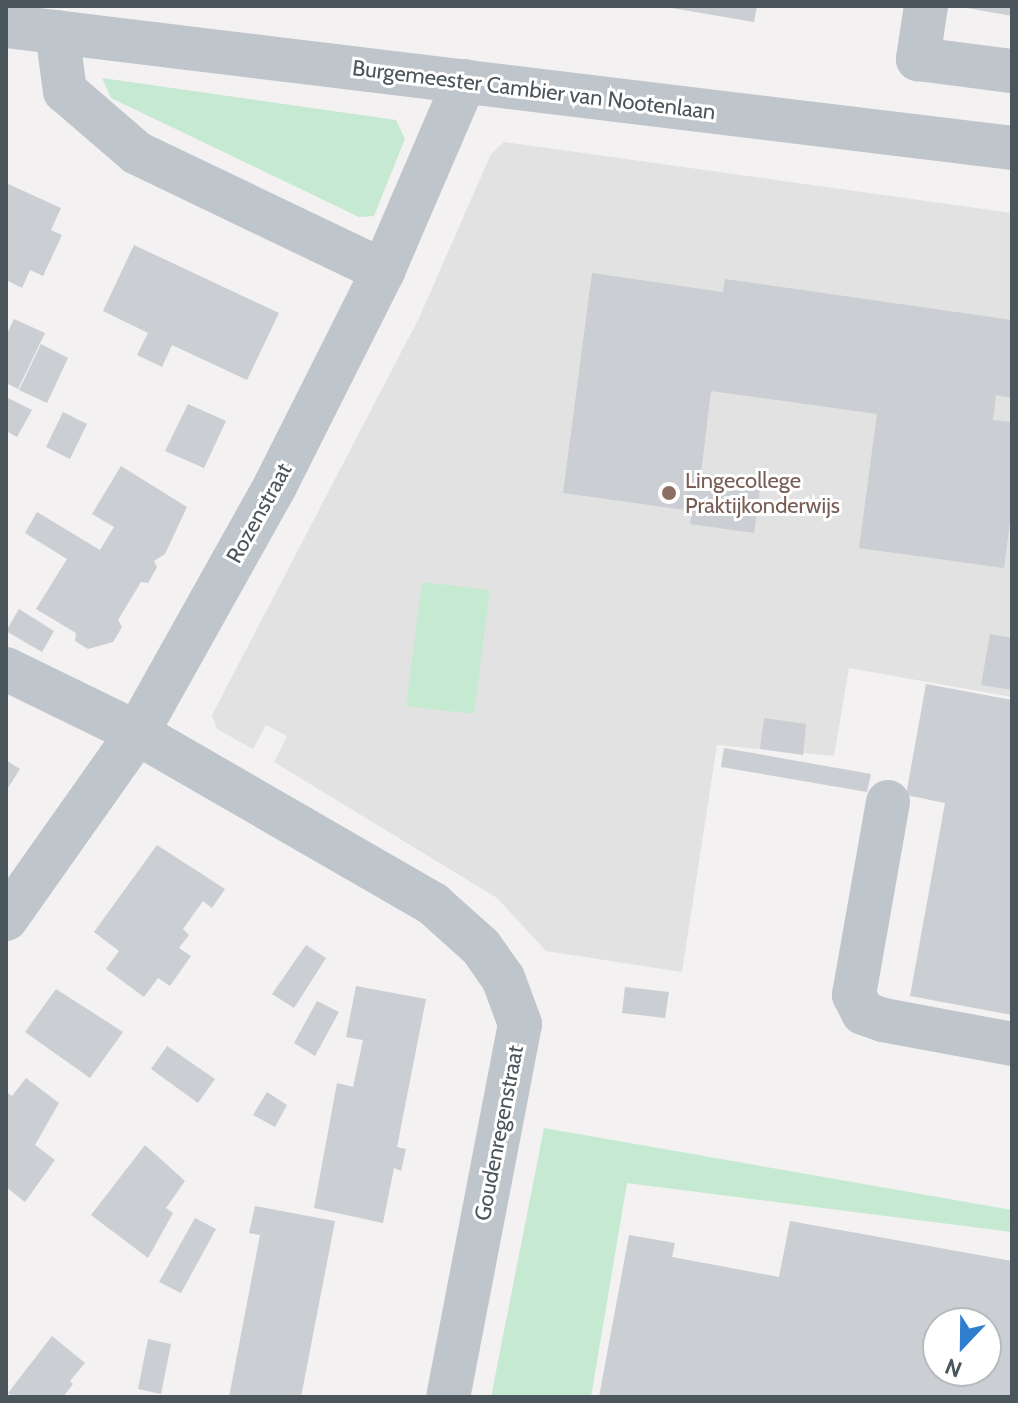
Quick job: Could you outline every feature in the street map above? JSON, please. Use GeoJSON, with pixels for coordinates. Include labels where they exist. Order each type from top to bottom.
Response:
{"type":"FeatureCollection","features":[{"type":"Feature","properties":{"kind":"street"},"geometry":{"type":"LineString","coordinates":[[926,6],[918,59],[1012,71]]}},
{"type":"Feature","properties":{"kind":"street","name":"Burgemeester Cambier van Nootenlaan"},"geometry":{"type":"LineString","coordinates":[[6,26],[1012,148]]}},
{"type":"Feature","properties":{"kind":"street"},"geometry":{"type":"LineString","coordinates":[[57,32],[65,91],[137,153],[383,271]]}},
{"type":"Feature","properties":{"kind":"street","name":"Rozenstraat"},"geometry":{"type":"LineString","coordinates":[[6,919],[137,733],[275,486],[383,271],[465,81]]}},
{"type":"Feature","properties":{"kind":"street","name":"Goudenregenstraat"},"geometry":{"type":"LineString","coordinates":[[6,669],[137,733],[433,904],[481,947],[503,978],[520,1024],[448,1397]]}},
{"type":"Feature","properties":{"kind":"street"},"geometry":{"type":"LineString","coordinates":[[888,802],[854,995],[863,1013],[883,1020],[1012,1044]]}},
{"type":"Feature","properties":{"kind":"shaded area","name":"Lingecollege Praktijkonderwijs"},"geometry":{"type":"Polygon","coordinates":[[[504,142],[1012,213],[1012,697],[849,668],[834,756],[717,745],[682,972],[546,951],[497,898],[274,762],[287,736],[266,725],[253,749],[217,729],[212,715],[419,318],[491,154],[504,142]]]}},
{"type":"Feature","properties":{"kind":"green space"},"geometry":{"type":"Polygon","coordinates":[[[102,78],[396,120],[405,139],[374,216],[359,217],[111,98],[102,78]]]}},
{"type":"Feature","properties":{"kind":"green space"},"geometry":{"type":"Polygon","coordinates":[[[422,582],[490,590],[474,714],[406,706],[422,582]]]}},
{"type":"Feature","properties":{"kind":"green space"},"geometry":{"type":"Polygon","coordinates":[[[544,1128],[1012,1210],[1012,1232],[627,1183],[591,1397],[491,1397],[544,1128]]]}},
{"type":"Feature","properties":{"kind":"building"},"geometry":{"type":"Polygon","coordinates":[[[660,6],[757,6],[754,22],[660,6]]]}},
{"type":"Feature","properties":{"kind":"building"},"geometry":{"type":"Polygon","coordinates":[[[1012,6],[1012,16],[967,8],[1012,6]]]}},
{"type":"Feature","properties":{"kind":"building"},"geometry":{"type":"Polygon","coordinates":[[[6,183],[61,208],[51,230],[62,235],[43,276],[30,270],[22,288],[6,280],[6,183]]]}},
{"type":"Feature","properties":{"kind":"building"},"geometry":{"type":"Polygon","coordinates":[[[134,245],[279,313],[247,380],[172,345],[162,367],[137,355],[148,333],[103,311],[134,245]]]}},
{"type":"Feature","properties":{"kind":"building"},"geometry":{"type":"Polygon","coordinates":[[[592,273],[723,292],[725,279],[1012,320],[1012,398],[996,395],[993,420],[1012,422],[1012,507],[1004,568],[859,548],[877,414],[711,391],[701,473],[761,482],[754,533],[690,524],[692,511],[563,493],[592,273]]]}},
{"type":"Feature","properties":{"kind":"building"},"geometry":{"type":"Polygon","coordinates":[[[14,319],[45,333],[18,389],[6,383],[6,336],[14,319]]]}},
{"type":"Feature","properties":{"kind":"building"},"geometry":{"type":"Polygon","coordinates":[[[41,344],[68,358],[47,403],[19,390],[41,344]]]}},
{"type":"Feature","properties":{"kind":"building"},"geometry":{"type":"Polygon","coordinates":[[[6,397],[32,410],[17,437],[6,431],[6,397]]]}},
{"type":"Feature","properties":{"kind":"building"},"geometry":{"type":"Polygon","coordinates":[[[188,404],[226,421],[204,468],[165,451],[188,404]]]}},
{"type":"Feature","properties":{"kind":"building"},"geometry":{"type":"Polygon","coordinates":[[[63,412],[87,424],[70,459],[46,447],[63,412]]]}},
{"type":"Feature","properties":{"kind":"building"},"geometry":{"type":"Polygon","coordinates":[[[121,466],[187,507],[165,554],[154,561],[157,567],[148,583],[141,582],[118,620],[122,627],[113,642],[88,649],[75,641],[76,633],[36,609],[67,559],[25,533],[37,512],[100,550],[114,527],[92,514],[121,466]]]}},
{"type":"Feature","properties":{"kind":"building"},"geometry":{"type":"Polygon","coordinates":[[[19,609],[54,631],[42,652],[6,631],[19,609]]]}},
{"type":"Feature","properties":{"kind":"building"},"geometry":{"type":"Polygon","coordinates":[[[990,634],[1012,638],[1012,690],[981,685],[990,634]]]}},
{"type":"Feature","properties":{"kind":"building"},"geometry":{"type":"Polygon","coordinates":[[[926,684],[1012,700],[1012,1015],[910,996],[945,803],[906,795],[926,684]]]}},
{"type":"Feature","properties":{"kind":"building"},"geometry":{"type":"Polygon","coordinates":[[[764,718],[806,724],[803,755],[760,749],[764,718]]]}},
{"type":"Feature","properties":{"kind":"building"},"geometry":{"type":"Polygon","coordinates":[[[724,748],[871,774],[867,792],[721,767],[724,748]]]}},
{"type":"Feature","properties":{"kind":"building"},"geometry":{"type":"Polygon","coordinates":[[[6,760],[20,769],[6,791],[6,760]]]}},
{"type":"Feature","properties":{"kind":"building"},"geometry":{"type":"Polygon","coordinates":[[[157,845],[225,889],[212,908],[203,901],[183,929],[189,935],[179,948],[191,956],[170,986],[158,978],[144,997],[106,969],[119,951],[94,932],[157,845]]]}},
{"type":"Feature","properties":{"kind":"building"},"geometry":{"type":"Polygon","coordinates":[[[306,945],[326,958],[294,1008],[272,994],[306,945]]]}},
{"type":"Feature","properties":{"kind":"building"},"geometry":{"type":"Polygon","coordinates":[[[356,986],[426,999],[397,1147],[406,1149],[401,1171],[394,1168],[383,1223],[314,1208],[337,1083],[353,1087],[363,1040],[346,1037],[356,986]]]}},
{"type":"Feature","properties":{"kind":"building"},"geometry":{"type":"Polygon","coordinates":[[[625,987],[669,992],[665,1018],[622,1013],[625,987]]]}},
{"type":"Feature","properties":{"kind":"building"},"geometry":{"type":"Polygon","coordinates":[[[56,989],[123,1032],[90,1078],[25,1032],[56,989]]]}},
{"type":"Feature","properties":{"kind":"building"},"geometry":{"type":"Polygon","coordinates":[[[317,1001],[339,1012],[315,1056],[294,1043],[317,1001]]]}},
{"type":"Feature","properties":{"kind":"building"},"geometry":{"type":"Polygon","coordinates":[[[167,1046],[215,1079],[198,1103],[151,1069],[167,1046]]]}},
{"type":"Feature","properties":{"kind":"building"},"geometry":{"type":"Polygon","coordinates":[[[26,1078],[59,1103],[35,1145],[55,1160],[25,1202],[6,1187],[6,1092],[12,1096],[26,1078]]]}},
{"type":"Feature","properties":{"kind":"building"},"geometry":{"type":"Polygon","coordinates":[[[267,1092],[287,1105],[275,1127],[253,1115],[267,1092]]]}},
{"type":"Feature","properties":{"kind":"building"},"geometry":{"type":"Polygon","coordinates":[[[145,1145],[185,1181],[166,1208],[173,1213],[148,1258],[91,1215],[145,1145]]]}},
{"type":"Feature","properties":{"kind":"building"},"geometry":{"type":"Polygon","coordinates":[[[255,1206],[335,1221],[301,1397],[229,1397],[260,1235],[249,1233],[255,1206]]]}},
{"type":"Feature","properties":{"kind":"building"},"geometry":{"type":"Polygon","coordinates":[[[195,1218],[216,1229],[181,1293],[159,1282],[195,1218]]]}},
{"type":"Feature","properties":{"kind":"building"},"geometry":{"type":"Polygon","coordinates":[[[790,1221],[1012,1261],[1012,1397],[599,1397],[629,1235],[675,1243],[672,1257],[779,1277],[790,1221]]]}},
{"type":"Feature","properties":{"kind":"building"},"geometry":{"type":"Polygon","coordinates":[[[52,1336],[85,1363],[70,1381],[73,1384],[63,1397],[14,1397],[8,1393],[52,1336]]]}},
{"type":"Feature","properties":{"kind":"building"},"geometry":{"type":"Polygon","coordinates":[[[148,1339],[171,1344],[161,1394],[138,1389],[148,1339]]]}},
{"type":"Feature","properties":{"kind":"place","name":"Lingecollege Praktijkonderwijs"},"geometry":{"type":"Point","coordinates":[669,493]}}]}
